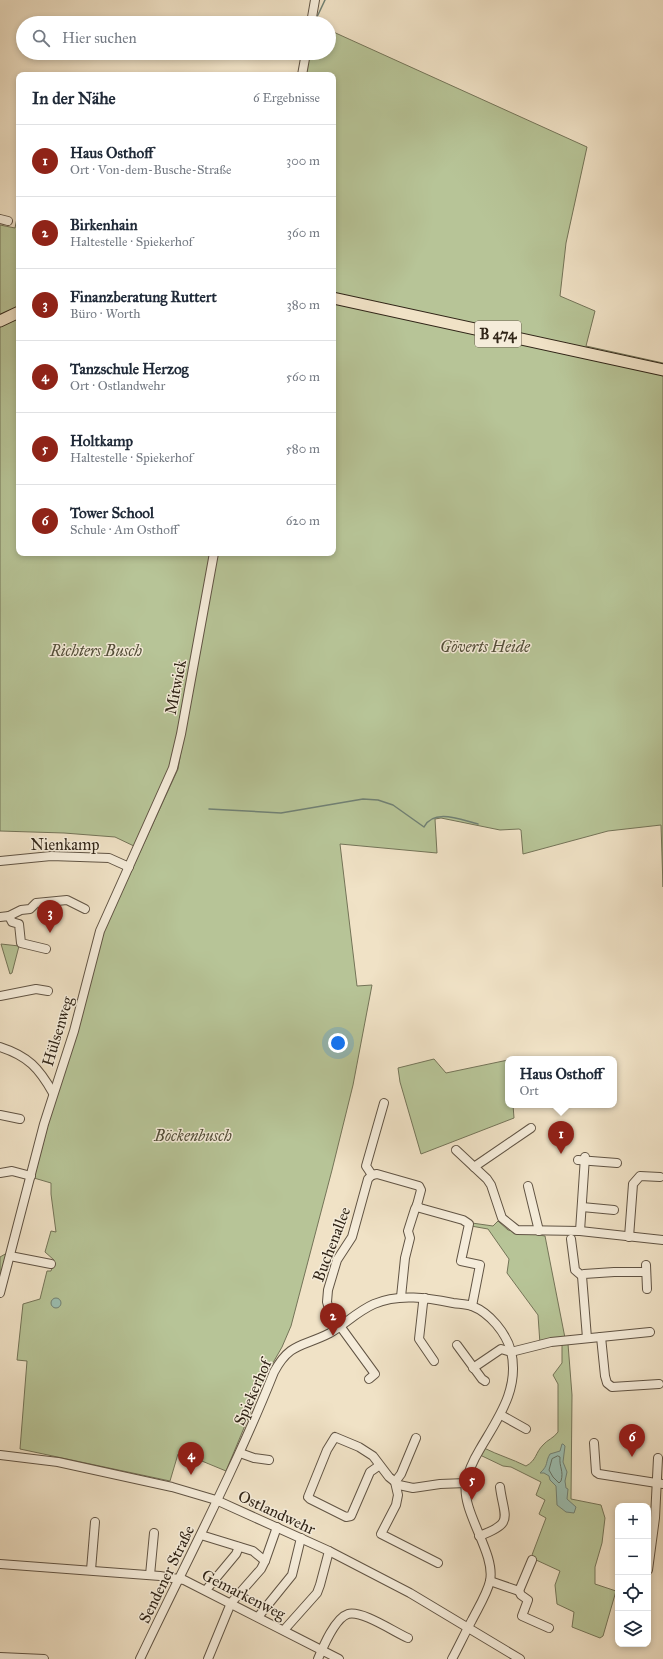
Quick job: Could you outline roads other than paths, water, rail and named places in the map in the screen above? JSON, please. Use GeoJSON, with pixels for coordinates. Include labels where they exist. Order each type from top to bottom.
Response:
{"type":"FeatureCollection","features":[{"type":"Feature","properties":{"kind":"highway","name":"B 474"},"geometry":{"type":"LineString","coordinates":[[336,299],[663,370]]}},
{"type":"Feature","properties":{"kind":"highway"},"geometry":{"type":"LineString","coordinates":[[0,321],[16,313]]}},
{"type":"Feature","properties":{"kind":"street"},"geometry":{"type":"LineString","coordinates":[[312,16],[315,0]]}},
{"type":"Feature","properties":{"kind":"street"},"geometry":{"type":"LineString","coordinates":[[303,72],[305,60]]}},
{"type":"Feature","properties":{"kind":"street","name":"Mitwick"},"geometry":{"type":"LineString","coordinates":[[149,821],[173,768],[181,734],[213,556]]}},
{"type":"Feature","properties":{"kind":"street","name":"Hülsenweg"},"geometry":{"type":"LineString","coordinates":[[0,1293],[53,1093],[74,1031],[100,931],[149,821]]}},
{"type":"Feature","properties":{"kind":"street","name":"Nienkamp"},"geometry":{"type":"LineString","coordinates":[[0,861],[51,856],[110,858],[129,867]]}},
{"type":"Feature","properties":{"kind":"street"},"geometry":{"type":"LineString","coordinates":[[0,917],[9,916],[30,909],[36,903],[67,900],[85,909]]}},
{"type":"Feature","properties":{"kind":"street"},"geometry":{"type":"LineString","coordinates":[[18,912],[20,943],[46,949]]}},
{"type":"Feature","properties":{"kind":"street"},"geometry":{"type":"LineString","coordinates":[[9,916],[12,922],[19,924]]}},
{"type":"Feature","properties":{"kind":"street"},"geometry":{"type":"LineString","coordinates":[[0,996],[36,989],[48,990]]}},
{"type":"Feature","properties":{"kind":"street"},"geometry":{"type":"LineString","coordinates":[[0,1047],[30,1061],[39,1070],[53,1093]]}},
{"type":"Feature","properties":{"kind":"street"},"geometry":{"type":"LineString","coordinates":[[384,1103],[366,1166],[372,1175],[377,1174],[419,1186],[421,1190],[408,1231],[410,1238],[405,1258],[401,1298]]}},
{"type":"Feature","properties":{"kind":"street"},"geometry":{"type":"LineString","coordinates":[[0,1109],[0,1115],[20,1119]]}},
{"type":"Feature","properties":{"kind":"street"},"geometry":{"type":"LineString","coordinates":[[474,1167],[531,1128]]}},
{"type":"Feature","properties":{"kind":"street"},"geometry":{"type":"LineString","coordinates":[[456,1150],[491,1185],[502,1218],[517,1230],[580,1231],[663,1240]]}},
{"type":"Feature","properties":{"kind":"street"},"geometry":{"type":"LineString","coordinates":[[580,1231],[583,1159],[617,1162]]}},
{"type":"Feature","properties":{"kind":"street"},"geometry":{"type":"LineString","coordinates":[[0,1173],[12,1171],[31,1176]]}},
{"type":"Feature","properties":{"kind":"street","name":"Buchenallee"},"geometry":{"type":"LineString","coordinates":[[369,1379],[375,1374],[340,1326],[329,1309],[327,1302],[328,1290],[337,1260],[352,1237],[368,1179],[372,1175]]}},
{"type":"Feature","properties":{"kind":"street"},"geometry":{"type":"LineString","coordinates":[[629,1236],[633,1184],[640,1176],[660,1177]]}},
{"type":"Feature","properties":{"kind":"street"},"geometry":{"type":"LineString","coordinates":[[528,1186],[539,1231]]}},
{"type":"Feature","properties":{"kind":"street"},"geometry":{"type":"LineString","coordinates":[[417,1205],[420,1208],[463,1220],[469,1224],[461,1261],[480,1265],[472,1306]]}},
{"type":"Feature","properties":{"kind":"street"},"geometry":{"type":"LineString","coordinates":[[582,1207],[614,1210]]}},
{"type":"Feature","properties":{"kind":"street"},"geometry":{"type":"LineString","coordinates":[[571,1238],[575,1270],[582,1276],[587,1338]]}},
{"type":"Feature","properties":{"kind":"street"},"geometry":{"type":"LineString","coordinates":[[10,1256],[51,1264]]}},
{"type":"Feature","properties":{"kind":"street"},"geometry":{"type":"LineString","coordinates":[[582,1276],[584,1274],[646,1269],[647,1289]]}},
{"type":"Feature","properties":{"kind":"street","name":"Spiekerhof"},"geometry":{"type":"LineString","coordinates":[[216,1500],[240,1452],[274,1372],[280,1360],[288,1352],[302,1344],[330,1332],[374,1304],[401,1298],[425,1298],[472,1306],[494,1322],[506,1337],[511,1352],[513,1370],[512,1387],[507,1402],[470,1468],[466,1483],[468,1502],[479,1536],[489,1560],[490,1581],[452,1659]]}},
{"type":"Feature","properties":{"kind":"street"},"geometry":{"type":"LineString","coordinates":[[425,1298],[423,1302],[419,1339],[434,1361]]}},
{"type":"Feature","properties":{"kind":"street"},"geometry":{"type":"LineString","coordinates":[[473,1368],[501,1349],[511,1352],[536,1345],[650,1332]]}},
{"type":"Feature","properties":{"kind":"street"},"geometry":{"type":"LineString","coordinates":[[601,1337],[604,1376],[607,1383],[612,1387],[659,1384]]}},
{"type":"Feature","properties":{"kind":"street"},"geometry":{"type":"LineString","coordinates":[[457,1345],[473,1368],[485,1381]]}},
{"type":"Feature","properties":{"kind":"street"},"geometry":{"type":"LineString","coordinates":[[501,1414],[526,1429]]}},
{"type":"Feature","properties":{"kind":"street"},"geometry":{"type":"LineString","coordinates":[[380,1465],[370,1472],[351,1516],[346,1517],[308,1497],[327,1450],[335,1436],[359,1447],[373,1456],[400,1485],[413,1488],[440,1484],[466,1483]]}},
{"type":"Feature","properties":{"kind":"street"},"geometry":{"type":"LineString","coordinates":[[416,1438],[401,1474],[396,1482],[398,1495],[396,1505],[382,1534],[438,1563]]}},
{"type":"Feature","properties":{"kind":"street"},"geometry":{"type":"LineString","coordinates":[[594,1443],[596,1472],[599,1474],[660,1484]]}},
{"type":"Feature","properties":{"kind":"street"},"geometry":{"type":"LineString","coordinates":[[240,1452],[254,1458],[269,1460]]}},
{"type":"Feature","properties":{"kind":"street","name":"Ostlandwehr"},"geometry":{"type":"LineString","coordinates":[[0,1455],[58,1462],[172,1487],[216,1500],[329,1551],[410,1593],[520,1659]]}},
{"type":"Feature","properties":{"kind":"street"},"geometry":{"type":"LineString","coordinates":[[651,1551],[660,1484],[658,1458]]}},
{"type":"Feature","properties":{"kind":"street"},"geometry":{"type":"LineString","coordinates":[[479,1536],[501,1527],[504,1523],[505,1515],[500,1487]]}},
{"type":"Feature","properties":{"kind":"street","name":"Sendener Straße"},"geometry":{"type":"LineString","coordinates":[[140,1659],[216,1500]]}},
{"type":"Feature","properties":{"kind":"street"},"geometry":{"type":"LineString","coordinates":[[91,1570],[96,1522]]}},
{"type":"Feature","properties":{"kind":"street"},"geometry":{"type":"LineString","coordinates":[[208,1659],[231,1603],[261,1569],[277,1527]]}},
{"type":"Feature","properties":{"kind":"street"},"geometry":{"type":"LineString","coordinates":[[150,1575],[154,1533]]}},
{"type":"Feature","properties":{"kind":"street"},"geometry":{"type":"LineString","coordinates":[[200,1535],[252,1551],[265,1561]]}},
{"type":"Feature","properties":{"kind":"street"},"geometry":{"type":"LineString","coordinates":[[258,1617],[292,1575],[301,1538]]}},
{"type":"Feature","properties":{"kind":"street"},"geometry":{"type":"LineString","coordinates":[[206,1590],[236,1554],[239,1547]]}},
{"type":"Feature","properties":{"kind":"street"},"geometry":{"type":"LineString","coordinates":[[284,1630],[317,1592],[329,1551]]}},
{"type":"Feature","properties":{"kind":"street"},"geometry":{"type":"LineString","coordinates":[[519,1591],[532,1560]]}},
{"type":"Feature","properties":{"kind":"street","name":"Gemarkenweg"},"geometry":{"type":"LineString","coordinates":[[0,1564],[150,1575],[184,1580],[339,1659]]}},
{"type":"Feature","properties":{"kind":"street"},"geometry":{"type":"LineString","coordinates":[[490,1581],[519,1591],[521,1595],[528,1600],[522,1616],[549,1628]]}},
{"type":"Feature","properties":{"kind":"street"},"geometry":{"type":"LineString","coordinates":[[318,1659],[336,1623],[348,1614],[364,1616],[408,1638]]}},
{"type":"Feature","properties":{"kind":"street"},"geometry":{"type":"LineString","coordinates":[[0,1657],[44,1659]]}},
{"type":"Feature","properties":{"kind":"water"},"geometry":{"type":"Polygon","coordinates":[[[56,1298],[61,1303],[56,1308],[51,1303],[56,1298]]]}},
{"type":"Feature","properties":{"kind":"water"},"geometry":{"type":"Polygon","coordinates":[[[562,1444],[565,1446],[563,1462],[567,1472],[565,1481],[566,1488],[568,1489],[567,1499],[576,1507],[574,1513],[566,1512],[557,1505],[556,1486],[550,1480],[549,1476],[544,1473],[540,1473],[545,1468],[550,1454],[560,1451],[562,1444]]]}},
{"type":"Feature","properties":{"kind":"waterway"},"geometry":{"type":"LineString","coordinates":[[317,16],[325,0]]}},
{"type":"Feature","properties":{"kind":"waterway"},"geometry":{"type":"LineString","coordinates":[[209,809],[281,813],[363,799],[378,800],[393,805],[424,827],[428,821],[441,817],[456,818],[478,824]]}},
{"type":"Feature","properties":{"kind":"place","name":"Finanzberatung Ruttert"},"geometry":{"type":"Point","coordinates":[50,933]}},
{"type":"Feature","properties":{"kind":"place","name":"Haus Osthoff"},"geometry":{"type":"Point","coordinates":[561,1154]}},
{"type":"Feature","properties":{"kind":"place","name":"Birkenhain"},"geometry":{"type":"Point","coordinates":[333,1336]}},
{"type":"Feature","properties":{"kind":"place","name":"Tower School"},"geometry":{"type":"Point","coordinates":[632,1457]}},
{"type":"Feature","properties":{"kind":"place","name":"Tanzschule Herzog"},"geometry":{"type":"Point","coordinates":[191,1475]}},
{"type":"Feature","properties":{"kind":"place","name":"Holtkamp"},"geometry":{"type":"Point","coordinates":[472,1500]}},
{"type":"Feature","properties":{"kind":"park label","name":"Göverts Heide"},"geometry":{"type":"Point","coordinates":[485,646]}},
{"type":"Feature","properties":{"kind":"park label","name":"Richters Busch"},"geometry":{"type":"Point","coordinates":[96,650]}},
{"type":"Feature","properties":{"kind":"park label","name":"Böckenbusch"},"geometry":{"type":"Point","coordinates":[193,1135]}}]}
